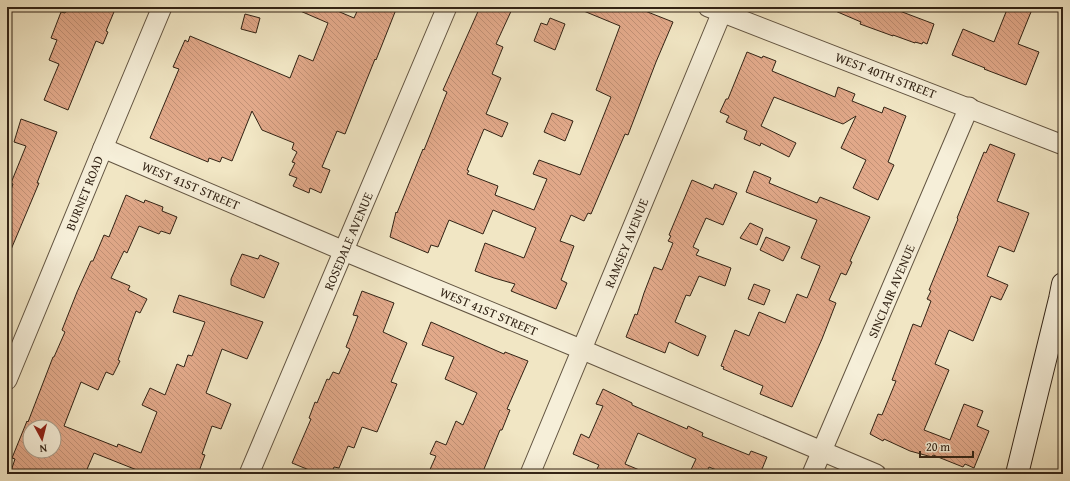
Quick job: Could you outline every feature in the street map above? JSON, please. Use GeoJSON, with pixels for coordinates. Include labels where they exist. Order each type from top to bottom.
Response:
{"type":"FeatureCollection","features":[{"type":"Feature","properties":{"kind":"street","name":"BURNET ROAD"},"geometry":{"type":"LineString","coordinates":[[7,380],[102,148],[162,7]]}},
{"type":"Feature","properties":{"kind":"street","name":"ROSEDALE AVENUE"},"geometry":{"type":"LineString","coordinates":[[249,474],[446,7]]}},
{"type":"Feature","properties":{"kind":"street","name":"WEST 40TH STREET"},"geometry":{"type":"LineString","coordinates":[[715,10],[969,107],[1063,145]]}},
{"type":"Feature","properties":{"kind":"street","name":"RAMSEY AVENUE"},"geometry":{"type":"LineString","coordinates":[[530,474],[582,350],[715,10]]}},
{"type":"Feature","properties":{"kind":"street","name":"SINCLAIR AVENUE"},"geometry":{"type":"LineString","coordinates":[[812,474],[969,107]]}},
{"type":"Feature","properties":{"kind":"street","name":"WEST 41ST STREET"},"geometry":{"type":"LineString","coordinates":[[102,148],[876,474]]}},
{"type":"Feature","properties":{"kind":"street"},"geometry":{"type":"LineString","coordinates":[[1017,474],[1063,284]]}},
{"type":"Feature","properties":{"kind":"building"},"geometry":{"type":"Polygon","coordinates":[[[68,7],[116,7],[106,31],[108,32],[103,44],[96,41],[68,110],[44,100],[59,64],[49,60],[57,40],[51,38],[61,12],[65,13],[68,7]]]}},
{"type":"Feature","properties":{"kind":"building"},"geometry":{"type":"Polygon","coordinates":[[[291,7],[328,7],[354,18],[359,7],[397,7],[345,134],[337,131],[322,167],[330,170],[321,193],[310,188],[309,193],[293,186],[297,178],[289,175],[295,163],[292,162],[297,152],[292,149],[294,143],[262,130],[252,111],[232,161],[222,157],[220,162],[209,158],[208,162],[150,138],[179,69],[173,67],[185,40],[188,42],[190,36],[290,78],[299,55],[313,61],[328,23],[291,7]]]}},
{"type":"Feature","properties":{"kind":"building"},"geometry":{"type":"Polygon","coordinates":[[[480,7],[513,7],[496,44],[503,47],[492,74],[501,78],[486,114],[508,123],[502,137],[484,129],[467,170],[469,171],[467,174],[498,186],[495,195],[534,210],[547,179],[533,174],[539,160],[580,175],[611,97],[596,90],[620,26],[574,7],[635,7],[673,22],[628,135],[625,134],[591,214],[588,213],[584,221],[571,215],[560,241],[574,246],[561,280],[567,283],[556,309],[511,291],[515,284],[475,271],[485,243],[524,258],[536,228],[493,210],[483,234],[449,220],[438,247],[431,245],[428,253],[390,237],[396,212],[397,213],[423,149],[424,150],[447,92],[443,90],[480,7]]]}},
{"type":"Feature","properties":{"kind":"building"},"geometry":{"type":"Polygon","coordinates":[[[826,7],[899,7],[897,10],[934,24],[927,44],[923,42],[922,44],[915,43],[860,24],[861,22],[826,7]]]}},
{"type":"Feature","properties":{"kind":"building"},"geometry":{"type":"Polygon","coordinates":[[[1008,7],[1033,7],[1018,44],[1039,52],[1026,85],[952,55],[963,29],[994,42],[1008,7]]]}},
{"type":"Feature","properties":{"kind":"building"},"geometry":{"type":"Polygon","coordinates":[[[245,14],[260,18],[256,33],[241,29],[245,14]]]}},
{"type":"Feature","properties":{"kind":"building"},"geometry":{"type":"Polygon","coordinates":[[[550,18],[565,24],[555,50],[534,41],[541,23],[547,25],[550,18]]]}},
{"type":"Feature","properties":{"kind":"building"},"geometry":{"type":"Polygon","coordinates":[[[747,52],[762,58],[763,56],[776,61],[772,71],[835,97],[838,87],[855,94],[852,101],[882,113],[884,107],[906,116],[888,162],[894,165],[878,200],[853,188],[866,160],[841,148],[856,116],[843,124],[774,97],[761,126],[796,143],[789,157],[761,143],[760,146],[744,139],[747,131],[726,122],[729,116],[720,112],[726,99],[728,99],[747,52]]]}},
{"type":"Feature","properties":{"kind":"building"},"geometry":{"type":"Polygon","coordinates":[[[552,113],[573,121],[565,141],[544,132],[552,113]]]}},
{"type":"Feature","properties":{"kind":"building"},"geometry":{"type":"Polygon","coordinates":[[[21,119],[57,132],[37,183],[39,183],[7,259],[7,201],[13,184],[11,183],[26,146],[14,142],[21,119]]]}},
{"type":"Feature","properties":{"kind":"building"},"geometry":{"type":"Polygon","coordinates":[[[990,144],[1015,154],[997,201],[1029,213],[1014,252],[999,246],[987,276],[1008,285],[1001,300],[991,296],[973,341],[949,330],[935,364],[949,370],[924,430],[950,440],[964,404],[983,411],[977,426],[989,431],[974,468],[965,464],[963,467],[933,455],[932,457],[910,451],[884,439],[883,441],[870,434],[878,414],[882,415],[896,381],[892,380],[913,324],[921,327],[931,301],[927,299],[931,291],[929,290],[984,152],[986,153],[990,144]]]}},
{"type":"Feature","properties":{"kind":"building"},"geometry":{"type":"Polygon","coordinates":[[[754,171],[771,178],[769,183],[817,203],[820,197],[870,217],[850,261],[852,262],[846,275],[841,273],[829,300],[836,303],[792,407],[760,394],[763,386],[723,369],[724,367],[721,366],[735,330],[749,336],[759,312],[785,323],[797,294],[807,298],[820,266],[801,258],[817,220],[746,192],[754,171]]]}},
{"type":"Feature","properties":{"kind":"building"},"geometry":{"type":"Polygon","coordinates":[[[692,180],[713,189],[715,184],[737,193],[723,225],[706,218],[693,247],[699,250],[696,255],[731,268],[725,286],[699,276],[690,296],[686,295],[675,322],[706,336],[698,356],[669,342],[665,353],[626,337],[635,314],[637,315],[654,267],[662,270],[673,243],[668,241],[671,236],[669,235],[692,180]]]}},
{"type":"Feature","properties":{"kind":"building"},"geometry":{"type":"Polygon","coordinates":[[[126,195],[144,203],[145,200],[163,207],[162,211],[177,217],[170,234],[161,231],[159,234],[139,226],[127,253],[124,251],[111,278],[130,286],[128,290],[147,299],[140,313],[136,311],[118,360],[120,361],[113,375],[106,372],[98,390],[81,382],[64,426],[117,447],[118,444],[141,453],[157,412],[142,405],[150,388],[165,395],[177,364],[184,367],[188,355],[192,356],[205,322],[173,312],[179,295],[263,322],[247,359],[222,349],[206,393],[231,404],[221,429],[212,426],[202,454],[205,455],[198,474],[147,474],[94,453],[85,474],[10,474],[15,459],[12,458],[22,433],[22,459],[62,459],[62,419],[29,419],[53,357],[65,332],[62,330],[77,292],[104,235],[109,237],[126,195]]]}},
{"type":"Feature","properties":{"kind":"building"},"geometry":{"type":"Polygon","coordinates":[[[750,223],[763,229],[757,245],[740,238],[750,223]]]}},
{"type":"Feature","properties":{"kind":"building"},"geometry":{"type":"Polygon","coordinates":[[[766,237],[790,247],[783,261],[760,250],[766,237]]]}},
{"type":"Feature","properties":{"kind":"building"},"geometry":{"type":"Polygon","coordinates":[[[242,254],[258,259],[260,255],[279,263],[264,298],[231,285],[231,279],[242,254]]]}},
{"type":"Feature","properties":{"kind":"building"},"geometry":{"type":"Polygon","coordinates":[[[754,284],[770,290],[764,305],[748,299],[754,284]]]}},
{"type":"Feature","properties":{"kind":"building"},"geometry":{"type":"Polygon","coordinates":[[[362,291],[394,303],[383,332],[407,343],[391,382],[397,384],[377,432],[362,427],[354,448],[348,446],[339,468],[334,467],[331,474],[319,474],[292,463],[311,419],[309,418],[315,402],[317,403],[327,379],[329,380],[333,372],[339,374],[350,349],[346,347],[358,316],[353,315],[362,291]]]}},
{"type":"Feature","properties":{"kind":"building"},"geometry":{"type":"Polygon","coordinates":[[[431,322],[504,354],[505,352],[528,361],[507,409],[510,410],[502,430],[500,430],[482,474],[428,474],[436,456],[430,454],[436,441],[446,445],[456,421],[463,425],[477,393],[445,379],[454,357],[422,345],[431,322]]]}},
{"type":"Feature","properties":{"kind":"building"},"geometry":{"type":"Polygon","coordinates":[[[603,389],[632,403],[632,405],[687,429],[688,426],[703,433],[702,436],[749,455],[751,451],[767,457],[760,474],[726,474],[709,467],[706,474],[689,474],[696,459],[638,433],[625,464],[649,474],[608,474],[597,469],[599,465],[573,454],[581,434],[589,438],[603,406],[596,404],[603,389]]]}}]}
